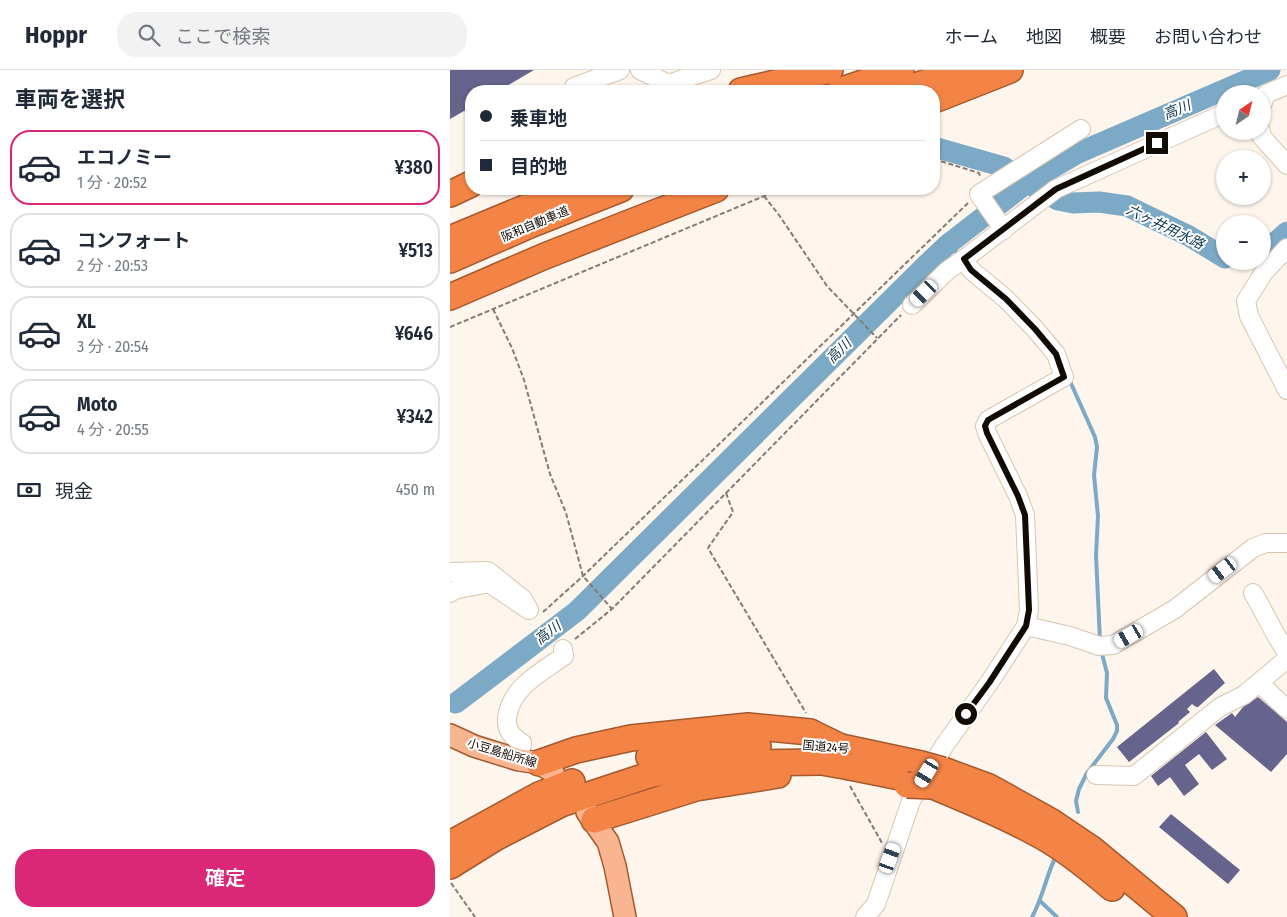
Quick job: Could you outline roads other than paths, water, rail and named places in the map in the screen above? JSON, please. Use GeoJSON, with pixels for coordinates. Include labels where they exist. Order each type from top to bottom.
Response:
{"type":"FeatureCollection","features":[{"type":"Feature","properties":{"kind":"highway"},"geometry":{"type":"LineString","coordinates":[[765,85],[829,70]]}},
{"type":"Feature","properties":{"kind":"highway"},"geometry":{"type":"LineString","coordinates":[[857,85],[900,70]]}},
{"type":"Feature","properties":{"kind":"highway"},"geometry":{"type":"LineString","coordinates":[[918,85],[966,70]]}},
{"type":"Feature","properties":{"kind":"highway"},"geometry":{"type":"LineString","coordinates":[[940,98],[1010,70]]}},
{"type":"Feature","properties":{"kind":"highway"},"geometry":{"type":"LineString","coordinates":[[450,194],[465,187]]}},
{"type":"Feature","properties":{"kind":"highway","name":"阪和自動車道"},"geometry":{"type":"LineString","coordinates":[[450,260],[464,240],[558,195]]}},
{"type":"Feature","properties":{"kind":"highway","name":"阪和自動車道"},"geometry":{"type":"LineString","coordinates":[[464,240],[603,195]]}},
{"type":"Feature","properties":{"kind":"highway"},"geometry":{"type":"LineString","coordinates":[[450,297],[545,256],[702,195]]}},
{"type":"Feature","properties":{"kind":"highway"},"geometry":{"type":"LineString","coordinates":[[537,765],[576,750],[631,738],[748,726],[830,756],[923,777]]}},
{"type":"Feature","properties":{"kind":"highway","name":"国道24号"},"geometry":{"type":"LineString","coordinates":[[450,866],[491,831],[539,795],[583,777],[650,757],[715,746],[830,756],[923,777],[989,787],[1052,822],[1092,849],[1174,917]]}},
{"type":"Feature","properties":{"kind":"highway"},"geometry":{"type":"LineString","coordinates":[[591,816],[696,788],[779,775],[830,756]]}},
{"type":"Feature","properties":{"kind":"highway","name":"国道24号"},"geometry":{"type":"LineString","coordinates":[[923,777],[1036,833],[1094,873],[1146,917]]}},
{"type":"Feature","properties":{"kind":"highway","name":"国道24号"},"geometry":{"type":"LineString","coordinates":[[450,844],[491,831]]}},
{"type":"Feature","properties":{"kind":"main road","name":"小豆島船所線"},"geometry":{"type":"LineString","coordinates":[[450,735],[474,746],[537,765]]}},
{"type":"Feature","properties":{"kind":"main road"},"geometry":{"type":"LineString","coordinates":[[591,816],[608,842],[615,866],[625,917]]}},
{"type":"Feature","properties":{"kind":"street"},"geometry":{"type":"LineString","coordinates":[[579,85],[620,70]]}},
{"type":"Feature","properties":{"kind":"street"},"geometry":{"type":"LineString","coordinates":[[640,70],[668,84],[711,70]]}},
{"type":"Feature","properties":{"kind":"street"},"geometry":{"type":"LineString","coordinates":[[1271,94],[1287,85]]}},
{"type":"Feature","properties":{"kind":"street"},"geometry":{"type":"LineString","coordinates":[[912,305],[948,270],[964,259],[1001,226],[1049,194],[1216,117]]}},
{"type":"Feature","properties":{"kind":"street"},"geometry":{"type":"LineString","coordinates":[[1001,226],[983,193],[1081,129]]}},
{"type":"Feature","properties":{"kind":"street"},"geometry":{"type":"LineString","coordinates":[[1265,140],[1287,165]]}},
{"type":"Feature","properties":{"kind":"street"},"geometry":{"type":"LineString","coordinates":[[1287,248],[1264,272],[1246,301],[1249,316],[1287,390]]}},
{"type":"Feature","properties":{"kind":"street"},"geometry":{"type":"LineString","coordinates":[[865,917],[876,904],[910,801],[944,746],[989,683],[1026,626],[1029,610],[1025,515],[985,426],[988,420],[1064,377],[1056,354],[1035,329],[1006,299],[971,270],[964,259]]}},
{"type":"Feature","properties":{"kind":"street"},"geometry":{"type":"LineString","coordinates":[[1026,626],[1070,636],[1101,646],[1113,645],[1175,609],[1254,548],[1266,543],[1287,543]]}},
{"type":"Feature","properties":{"kind":"street"},"geometry":{"type":"LineString","coordinates":[[450,572],[488,571],[523,599],[529,610],[489,583],[454,590],[450,593]]}},
{"type":"Feature","properties":{"kind":"street"},"geometry":{"type":"LineString","coordinates":[[1253,593],[1267,615],[1273,632],[1287,653]]}},
{"type":"Feature","properties":{"kind":"street"},"geometry":{"type":"LineString","coordinates":[[537,765],[522,743],[513,737],[506,722],[508,707],[513,697],[524,684],[564,656],[562,649]]}},
{"type":"Feature","properties":{"kind":"street"},"geometry":{"type":"LineString","coordinates":[[1096,774],[1134,776],[1220,707],[1244,695],[1287,659]]}},
{"type":"Feature","properties":{"kind":"street"},"geometry":{"type":"LineString","coordinates":[[1259,683],[1287,709]]}},
{"type":"Feature","properties":{"kind":"waterway","name":"高川"},"geometry":{"type":"LineString","coordinates":[[456,703],[577,611],[947,245],[1027,183],[1078,153],[1270,70]]}},
{"type":"Feature","properties":{"kind":"waterway","name":"六ヶ井用水路"},"geometry":{"type":"LineString","coordinates":[[782,71],[802,85]]}},
{"type":"Feature","properties":{"kind":"waterway","name":"六ヶ井用水路"},"geometry":{"type":"LineString","coordinates":[[940,149],[1004,167],[1027,183],[1058,200],[1073,203],[1099,202],[1127,206],[1189,236],[1216,252]]}},
{"type":"Feature","properties":{"kind":"waterway","name":"六ヶ井用水路"},"geometry":{"type":"LineString","coordinates":[[1271,246],[1287,232]]}},
{"type":"Feature","properties":{"kind":"waterway"},"geometry":{"type":"LineString","coordinates":[[947,245],[960,255]]}},
{"type":"Feature","properties":{"kind":"waterway"},"geometry":{"type":"LineString","coordinates":[[1069,379],[1095,437],[1097,447],[1094,475],[1098,516],[1096,555],[1100,641]]}},
{"type":"Feature","properties":{"kind":"waterway"},"geometry":{"type":"LineString","coordinates":[[1078,812],[1076,801],[1079,789],[1087,773],[1117,731],[1117,725],[1106,698],[1107,673],[1101,650]]}},
{"type":"Feature","properties":{"kind":"waterway"},"geometry":{"type":"LineString","coordinates":[[1032,917],[1056,856]]}},
{"type":"Feature","properties":{"kind":"waterway"},"geometry":{"type":"LineString","coordinates":[[1040,901],[1057,917]]}}]}
